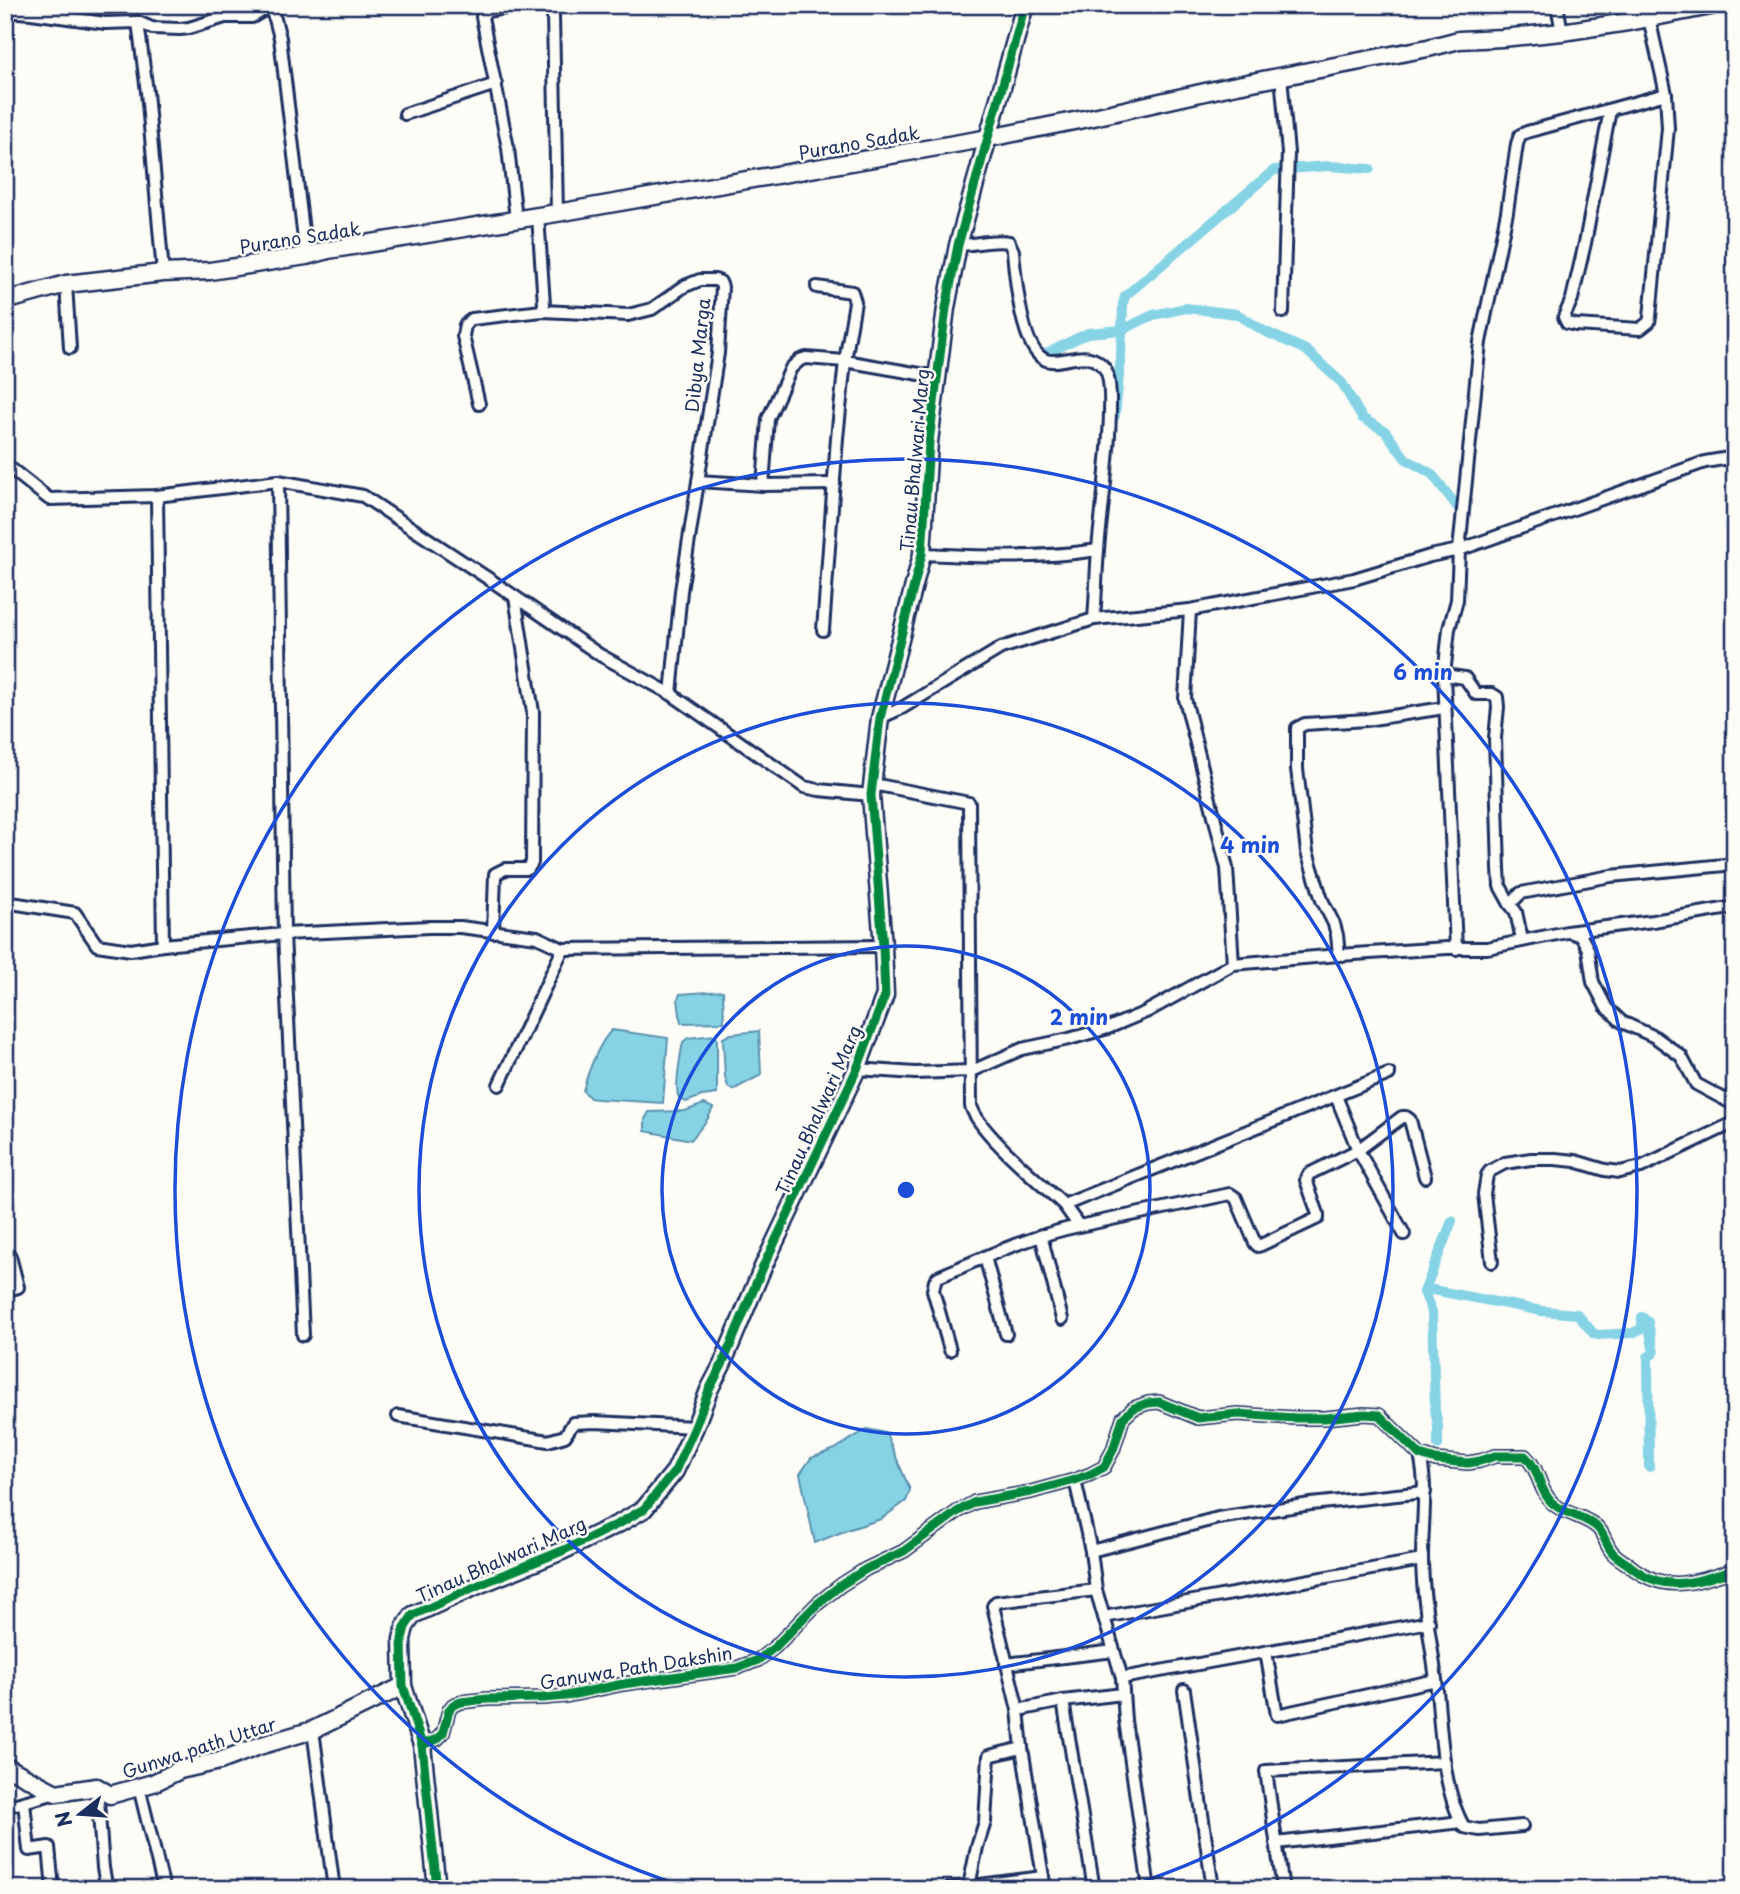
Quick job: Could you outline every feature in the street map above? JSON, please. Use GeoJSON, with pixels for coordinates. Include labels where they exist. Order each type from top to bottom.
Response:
{"type":"FeatureCollection","features":[{"type":"Feature","properties":{"kind":"street"},"geometry":{"type":"LineString","coordinates":[[516,219],[508,148],[482,17],[486,11],[526,5]]}},
{"type":"Feature","properties":{"kind":"street"},"geometry":{"type":"LineString","coordinates":[[550,5],[553,15],[557,214]]}},
{"type":"Feature","properties":{"kind":"street","name":"Tinau Bhalwari Marg"},"geometry":{"type":"LineString","coordinates":[[437,1889],[422,1745],[403,1686],[402,1639],[405,1627],[413,1615],[620,1523],[644,1509],[675,1471],[763,1267],[857,1069],[885,995],[872,790],[880,718],[922,554],[928,455],[937,377],[958,245],[1026,5]]}},
{"type":"Feature","properties":{"kind":"street"},"geometry":{"type":"LineString","coordinates":[[1557,5],[1562,32]]}},
{"type":"Feature","properties":{"kind":"street","name":"Purano Sadak"},"geometry":{"type":"LineString","coordinates":[[5,300],[66,284],[163,273],[210,271],[557,214],[989,138],[1460,40],[1562,32],[1638,15],[1716,5]]}},
{"type":"Feature","properties":{"kind":"street"},"geometry":{"type":"LineString","coordinates":[[5,11],[105,23],[138,22],[152,27],[185,29],[225,17],[252,17],[271,6],[280,38],[306,256]]}},
{"type":"Feature","properties":{"kind":"street"},"geometry":{"type":"LineString","coordinates":[[1610,110],[1585,243],[1572,299],[1564,317],[1566,323],[1576,326],[1640,328],[1649,322],[1650,317],[1668,128],[1666,94],[1638,15]]}},
{"type":"Feature","properties":{"kind":"street"},"geometry":{"type":"LineString","coordinates":[[138,22],[163,273]]}},
{"type":"Feature","properties":{"kind":"street"},"geometry":{"type":"LineString","coordinates":[[1281,76],[1288,153],[1283,312]]}},
{"type":"Feature","properties":{"kind":"street"},"geometry":{"type":"LineString","coordinates":[[405,114],[496,84]]}},
{"type":"Feature","properties":{"kind":"street"},"geometry":{"type":"LineString","coordinates":[[1456,949],[1444,675],[1449,629],[1457,600],[1459,550],[1480,342],[1507,212],[1517,144],[1520,135],[1536,129],[1666,94]]}},
{"type":"Feature","properties":{"kind":"street"},"geometry":{"type":"LineString","coordinates":[[538,216],[544,304],[542,311]]}},
{"type":"Feature","properties":{"kind":"street"},"geometry":{"type":"LineString","coordinates":[[958,245],[998,240],[1009,242],[1013,251],[1020,313],[1037,355],[1049,361],[1086,357],[1107,371],[1110,382],[1108,452],[1094,619]]}},
{"type":"Feature","properties":{"kind":"street","name":"Dibya Marga"},"geometry":{"type":"LineString","coordinates":[[479,404],[463,336],[466,325],[472,319],[542,311],[628,315],[652,309],[685,286],[701,280],[720,282],[722,287],[718,353],[681,591],[671,694]]}},
{"type":"Feature","properties":{"kind":"street"},"geometry":{"type":"LineString","coordinates":[[66,284],[70,348]]}},
{"type":"Feature","properties":{"kind":"street"},"geometry":{"type":"LineString","coordinates":[[817,287],[852,292],[855,302],[845,361],[823,630]]}},
{"type":"Feature","properties":{"kind":"street"},"geometry":{"type":"LineString","coordinates":[[763,485],[768,419],[791,368],[800,360],[806,358],[845,361],[937,377]]}},
{"type":"Feature","properties":{"kind":"street"},"geometry":{"type":"LineString","coordinates":[[880,718],[902,708],[1001,648],[1094,619],[1190,610],[1354,579],[1459,550],[1705,462],[1735,457]]}},
{"type":"Feature","properties":{"kind":"street"},"geometry":{"type":"LineString","coordinates":[[5,464],[49,499],[157,496],[278,481],[363,496],[600,655],[671,694],[804,787],[819,790],[872,790],[969,803],[971,1106],[986,1131],[1064,1205],[1079,1226]]}},
{"type":"Feature","properties":{"kind":"street"},"geometry":{"type":"LineString","coordinates":[[278,481],[284,934],[303,1335]]}},
{"type":"Feature","properties":{"kind":"street"},"geometry":{"type":"LineString","coordinates":[[698,481],[834,485]]}},
{"type":"Feature","properties":{"kind":"street"},"geometry":{"type":"LineString","coordinates":[[157,496],[163,945]]}},
{"type":"Feature","properties":{"kind":"street"},"geometry":{"type":"LineString","coordinates":[[922,554],[1012,558],[1098,550]]}},
{"type":"Feature","properties":{"kind":"street"},"geometry":{"type":"LineString","coordinates":[[493,932],[495,874],[505,869],[528,869],[532,863],[533,712],[515,597]]}},
{"type":"Feature","properties":{"kind":"street"},"geometry":{"type":"LineString","coordinates":[[1190,610],[1185,699],[1227,868],[1233,964]]}},
{"type":"Feature","properties":{"kind":"street"},"geometry":{"type":"LineString","coordinates":[[1444,675],[1465,678],[1476,694],[1492,694],[1497,697],[1496,821],[1500,886],[1516,912],[1522,940]]}},
{"type":"Feature","properties":{"kind":"street"},"geometry":{"type":"LineString","coordinates":[[1339,955],[1334,924],[1322,900],[1307,852],[1297,769],[1297,728],[1305,724],[1366,720],[1444,708]]}},
{"type":"Feature","properties":{"kind":"street"},"geometry":{"type":"LineString","coordinates":[[1510,904],[1521,892],[1611,876],[1735,864]]}},
{"type":"Feature","properties":{"kind":"street"},"geometry":{"type":"LineString","coordinates":[[5,902],[75,913],[97,946],[131,950],[284,934],[429,927],[460,927],[537,937],[563,949],[883,946]]}},
{"type":"Feature","properties":{"kind":"street"},"geometry":{"type":"LineString","coordinates":[[857,1069],[915,1073],[972,1071],[1022,1049],[1108,1028],[1146,1012],[1233,964],[1339,955],[1487,948],[1567,932],[1735,907]]}},
{"type":"Feature","properties":{"kind":"street"},"geometry":{"type":"LineString","coordinates":[[1567,932],[1581,936],[1588,949],[1593,982],[1606,1007],[1622,1022],[1655,1037],[1681,1056],[1696,1084],[1735,1105]]}},
{"type":"Feature","properties":{"kind":"street"},"geometry":{"type":"LineString","coordinates":[[499,1085],[563,949]]}},
{"type":"Feature","properties":{"kind":"street"},"geometry":{"type":"LineString","coordinates":[[1064,1205],[1389,1074]]}},
{"type":"Feature","properties":{"kind":"street"},"geometry":{"type":"LineString","coordinates":[[1336,1096],[1358,1150],[1404,1234]]}},
{"type":"Feature","properties":{"kind":"street"},"geometry":{"type":"LineString","coordinates":[[950,1350],[933,1290],[938,1277],[1041,1235],[1230,1194],[1237,1198],[1258,1246],[1318,1218],[1307,1177],[1358,1150],[1402,1118],[1408,1118],[1425,1177]]}},
{"type":"Feature","properties":{"kind":"street"},"geometry":{"type":"LineString","coordinates":[[1492,1262],[1484,1194],[1490,1171],[1505,1163],[1555,1159],[1620,1172],[1641,1167],[1735,1122]]}},
{"type":"Feature","properties":{"kind":"street"},"geometry":{"type":"LineString","coordinates":[[1041,1235],[1062,1320]]}},
{"type":"Feature","properties":{"kind":"street"},"geometry":{"type":"LineString","coordinates":[[5,1291],[18,1287],[10,1256]]}},
{"type":"Feature","properties":{"kind":"street"},"geometry":{"type":"LineString","coordinates":[[985,1257],[1006,1334]]}},
{"type":"Feature","properties":{"kind":"street","name":"Ganuwa Path Dakshin"},"geometry":{"type":"LineString","coordinates":[[422,1745],[437,1739],[443,1733],[449,1710],[461,1702],[566,1696],[623,1684],[737,1668],[758,1660],[841,1585],[866,1569],[904,1551],[957,1512],[975,1502],[1031,1492],[1091,1475],[1104,1467],[1113,1450],[1123,1418],[1134,1408],[1148,1403],[1159,1402],[1198,1418],[1238,1414],[1294,1418],[1379,1415],[1420,1455]]}},
{"type":"Feature","properties":{"kind":"street"},"geometry":{"type":"LineString","coordinates":[[398,1416],[548,1441],[565,1436],[573,1423],[695,1427]]}},
{"type":"Feature","properties":{"kind":"street"},"geometry":{"type":"LineString","coordinates":[[1420,1455],[1425,1492],[1422,1560],[1445,1762],[1456,1814],[1464,1827],[1479,1830],[1522,1826]]}},
{"type":"Feature","properties":{"kind":"street"},"geometry":{"type":"LineString","coordinates":[[1420,1455],[1456,1463],[1480,1461],[1496,1456],[1525,1456],[1533,1464],[1548,1499],[1599,1529],[1611,1551],[1633,1569],[1657,1582],[1683,1584],[1735,1570]]}},
{"type":"Feature","properties":{"kind":"street"},"geometry":{"type":"LineString","coordinates":[[1075,1480],[1091,1551],[1096,1590],[1122,1678],[1149,1889]]}},
{"type":"Feature","properties":{"kind":"street"},"geometry":{"type":"LineString","coordinates":[[1091,1551],[1219,1518],[1311,1504],[1425,1492]]}},
{"type":"Feature","properties":{"kind":"street"},"geometry":{"type":"LineString","coordinates":[[1104,1617],[1422,1560]]}},
{"type":"Feature","properties":{"kind":"street"},"geometry":{"type":"LineString","coordinates":[[948,1889],[1044,1883],[1018,1710],[994,1603],[1096,1590]]}},
{"type":"Feature","properties":{"kind":"street"},"geometry":{"type":"LineString","coordinates":[[1122,1678],[1429,1622]]}},
{"type":"Feature","properties":{"kind":"street"},"geometry":{"type":"LineString","coordinates":[[1006,1664],[1114,1651]]}},
{"type":"Feature","properties":{"kind":"street"},"geometry":{"type":"LineString","coordinates":[[1266,1652],[1277,1715],[1436,1680]]}},
{"type":"Feature","properties":{"kind":"street","name":"Gunwa path Uttar"},"geometry":{"type":"LineString","coordinates":[[56,1793],[97,1787],[110,1795],[153,1783],[180,1770],[220,1761],[313,1730],[403,1686]]}},
{"type":"Feature","properties":{"kind":"street"},"geometry":{"type":"LineString","coordinates":[[1184,1690],[1213,1889]]}},
{"type":"Feature","properties":{"kind":"street"},"geometry":{"type":"LineString","coordinates":[[1018,1710],[1063,1701],[1123,1694]]}},
{"type":"Feature","properties":{"kind":"street"},"geometry":{"type":"LineString","coordinates":[[1063,1701],[1094,1889]]}},
{"type":"Feature","properties":{"kind":"street"},"geometry":{"type":"LineString","coordinates":[[313,1730],[334,1889]]}},
{"type":"Feature","properties":{"kind":"street"},"geometry":{"type":"LineString","coordinates":[[969,1886],[985,1822],[989,1756],[1022,1748]]}},
{"type":"Feature","properties":{"kind":"street"},"geometry":{"type":"LineString","coordinates":[[1283,1889],[1266,1771],[1445,1762]]}},
{"type":"Feature","properties":{"kind":"street"},"geometry":{"type":"LineString","coordinates":[[5,1766],[56,1793]]}},
{"type":"Feature","properties":{"kind":"street"},"geometry":{"type":"LineString","coordinates":[[97,1787],[107,1889]]}},
{"type":"Feature","properties":{"kind":"street"},"geometry":{"type":"LineString","coordinates":[[139,1787],[164,1889]]}},
{"type":"Feature","properties":{"kind":"street"},"geometry":{"type":"LineString","coordinates":[[5,1807],[56,1793]]}},
{"type":"Feature","properties":{"kind":"street"},"geometry":{"type":"LineString","coordinates":[[24,1802],[29,1850],[49,1847],[53,1889]]}},
{"type":"Feature","properties":{"kind":"street"},"geometry":{"type":"LineString","coordinates":[[1276,1843],[1461,1822]]}},
{"type":"Feature","properties":{"kind":"water"},"geometry":{"type":"Polygon","coordinates":[[[723,991],[724,1022],[681,1023],[678,999],[680,994],[723,991]]]}},
{"type":"Feature","properties":{"kind":"water"},"geometry":{"type":"Polygon","coordinates":[[[612,1030],[668,1038],[663,1103],[590,1098],[583,1091],[598,1050],[612,1030]]]}},
{"type":"Feature","properties":{"kind":"water"},"geometry":{"type":"Polygon","coordinates":[[[759,1031],[761,1075],[733,1090],[728,1087],[725,1077],[723,1038],[731,1034],[759,1031]]]}},
{"type":"Feature","properties":{"kind":"water"},"geometry":{"type":"Polygon","coordinates":[[[715,1035],[717,1094],[686,1102],[678,1097],[677,1091],[683,1042],[688,1038],[715,1035]]]}},
{"type":"Feature","properties":{"kind":"water"},"geometry":{"type":"Polygon","coordinates":[[[704,1104],[713,1108],[691,1140],[645,1131],[645,1119],[649,1112],[685,1111],[704,1104]]]}},
{"type":"Feature","properties":{"kind":"water"},"geometry":{"type":"Polygon","coordinates":[[[867,1429],[886,1433],[910,1490],[906,1501],[881,1519],[815,1543],[800,1474],[811,1458],[835,1449],[867,1429]]]}},
{"type":"Feature","properties":{"kind":"waterway"},"geometry":{"type":"LineString","coordinates":[[1115,416],[1125,296],[1274,170],[1329,166],[1370,169]]}},
{"type":"Feature","properties":{"kind":"waterway"},"geometry":{"type":"LineString","coordinates":[[1045,354],[1088,333],[1122,330],[1153,315],[1186,308],[1237,314],[1264,331],[1306,350],[1342,383],[1362,418],[1385,431],[1406,459],[1432,474],[1459,509]]}},
{"type":"Feature","properties":{"kind":"waterway"},"geometry":{"type":"LineString","coordinates":[[1438,1445],[1432,1312],[1424,1292],[1452,1221]]}},
{"type":"Feature","properties":{"kind":"waterway"},"geometry":{"type":"LineString","coordinates":[[1424,1292],[1433,1290],[1542,1311],[1577,1314],[1594,1334],[1599,1335],[1632,1333],[1642,1329],[1642,1317],[1648,1322],[1654,1353],[1648,1357],[1649,1467]]}},
{"type":"Feature","properties":{"kind":"cycle path"},"geometry":{"type":"LineString","coordinates":[[437,1889],[422,1745],[403,1686],[402,1639],[405,1627],[413,1615],[620,1523],[644,1509],[675,1471],[763,1267],[857,1069],[885,995],[871,795],[880,718],[922,554],[929,442],[946,308],[958,245],[1025,5]]}},
{"type":"Feature","properties":{"kind":"cycle path"},"geometry":{"type":"LineString","coordinates":[[422,1745],[437,1739],[443,1733],[449,1710],[461,1702],[566,1696],[623,1684],[737,1668],[758,1660],[841,1585],[866,1569],[904,1551],[957,1512],[975,1502],[1031,1492],[1075,1480],[1104,1467],[1113,1450],[1123,1418],[1134,1408],[1148,1403],[1159,1402],[1198,1418],[1238,1414],[1294,1418],[1379,1415],[1420,1455],[1436,1460],[1468,1463],[1495,1456],[1525,1456],[1553,1503],[1593,1524],[1600,1530],[1614,1554],[1642,1574],[1655,1580],[1680,1583],[1735,1570]]}}]}
